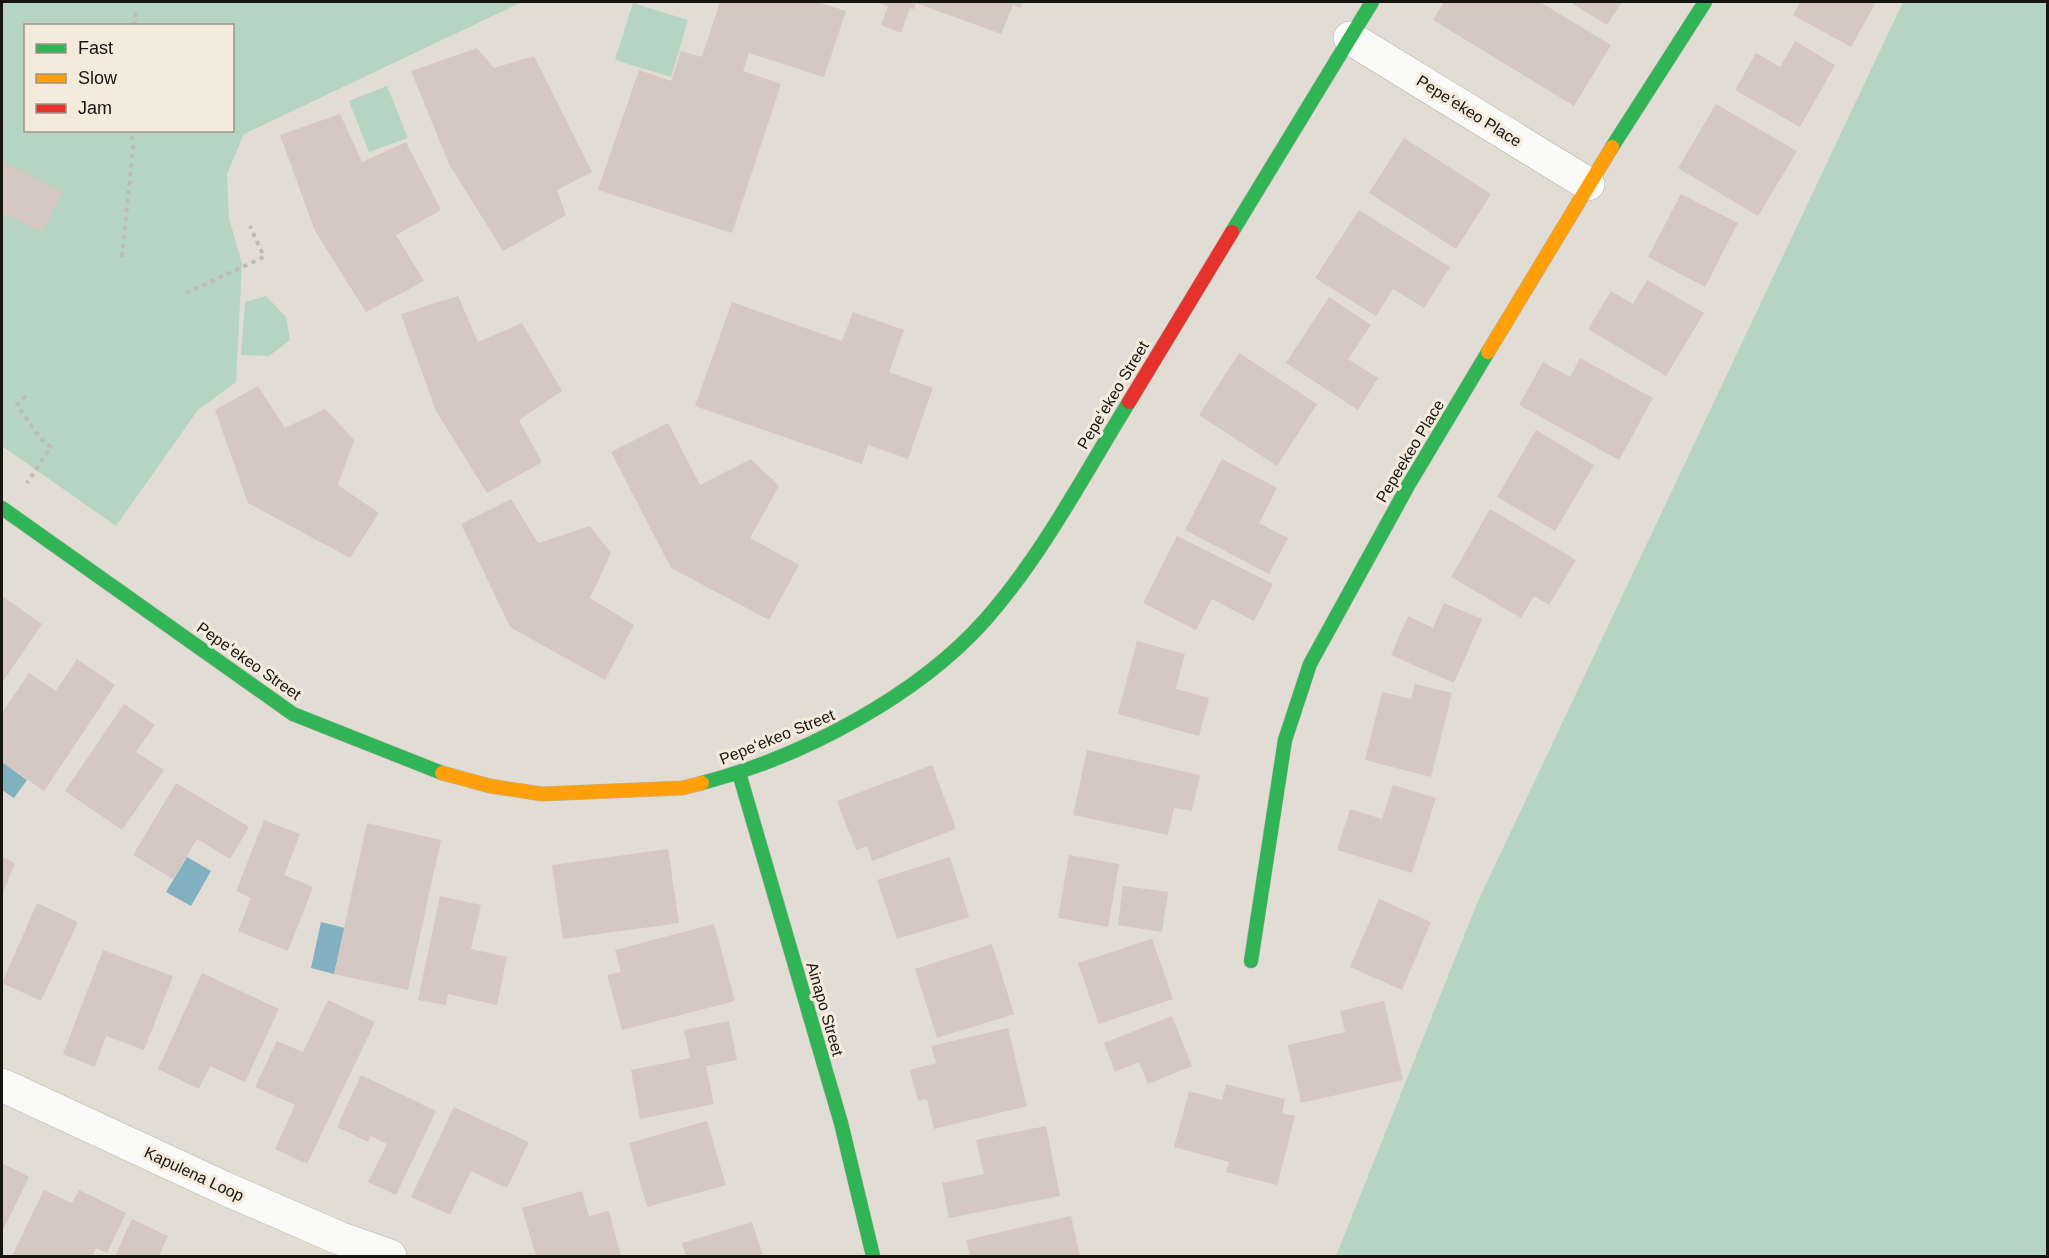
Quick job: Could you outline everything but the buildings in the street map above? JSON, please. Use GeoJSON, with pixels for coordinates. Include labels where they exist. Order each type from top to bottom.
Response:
{"type":"FeatureCollection","features":[{"type":"Feature","properties":{"kind":"street","name":"Pepeʻekeo Street"},"geometry":{"type":"LineString","coordinates":[[2,508],[293,714],[403,759],[490,786],[542,794],[682,788],[739,773],[844,729],[940,663],[986,619],[1038,551],[1372,2]]}},
{"type":"Feature","properties":{"kind":"street","name":"Pepeekeo Place"},"geometry":{"type":"LineString","coordinates":[[1251,961],[1285,740],[1310,664],[1408,484],[1588,184],[1705,2]]}},
{"type":"Feature","properties":{"kind":"street","name":"Pepeʻekeo Place"},"geometry":{"type":"LineString","coordinates":[[1350,38],[1588,184]]}},
{"type":"Feature","properties":{"kind":"street","name":"Ainapo Street"},"geometry":{"type":"LineString","coordinates":[[739,773],[841,1123],[873,1257]]}},
{"type":"Feature","properties":{"kind":"street","name":"Kapulena Loop"},"geometry":{"type":"LineString","coordinates":[[2,1085],[224,1188],[339,1238],[390,1257]]}},
{"type":"Feature","properties":{"kind":"path"},"geometry":{"type":"LineString","coordinates":[[134,24],[136,12]]}},
{"type":"Feature","properties":{"kind":"path"},"geometry":{"type":"LineString","coordinates":[[122,257],[133,147],[131,132]]}},
{"type":"Feature","properties":{"kind":"path"},"geometry":{"type":"LineString","coordinates":[[186,293],[264,257],[250,226]]}},
{"type":"Feature","properties":{"kind":"path"},"geometry":{"type":"LineString","coordinates":[[26,396],[18,405],[40,438],[51,447],[26,483]]}},
{"type":"Feature","properties":{"kind":"green space"},"geometry":{"type":"Polygon","coordinates":[[[2,2],[522,2],[244,134],[227,174],[229,218],[242,264],[236,382],[198,410],[116,526],[2,446],[2,2]]]}},
{"type":"Feature","properties":{"kind":"green space"},"geometry":{"type":"Polygon","coordinates":[[[1903,2],[2047,2],[2047,1256],[1336,1256],[1478,901],[1903,2]]]}},
{"type":"Feature","properties":{"kind":"green space"},"geometry":{"type":"Polygon","coordinates":[[[633,3],[688,20],[671,77],[615,60],[633,3]]]}},
{"type":"Feature","properties":{"kind":"green space"},"geometry":{"type":"Polygon","coordinates":[[[387,86],[408,138],[369,152],[349,101],[387,86]]]}},
{"type":"Feature","properties":{"kind":"green space"},"geometry":{"type":"Polygon","coordinates":[[[266,296],[286,317],[290,340],[269,356],[241,355],[245,302],[266,296]]]}},
{"type":"Feature","properties":{"kind":"water"},"geometry":{"type":"Polygon","coordinates":[[[2,762],[27,780],[14,798],[2,790],[2,762]]]}},
{"type":"Feature","properties":{"kind":"water"},"geometry":{"type":"Polygon","coordinates":[[[187,857],[211,871],[191,906],[166,892],[187,857]]]}},
{"type":"Feature","properties":{"kind":"water"},"geometry":{"type":"Polygon","coordinates":[[[321,922],[345,928],[334,974],[311,968],[321,922]]]}},
{"type":"Feature","properties":{"kind":"traffic: fast"},"geometry":{"type":"LineString","coordinates":[[1232,232],[1372,2]]}},
{"type":"Feature","properties":{"kind":"traffic: fast"},"geometry":{"type":"LineString","coordinates":[[1612,147],[1705,2]]}},
{"type":"Feature","properties":{"kind":"traffic: fast"},"geometry":{"type":"LineString","coordinates":[[1251,961],[1285,740],[1310,664],[1409,484],[1488,352]]}},
{"type":"Feature","properties":{"kind":"traffic: fast"},"geometry":{"type":"LineString","coordinates":[[702,783],[779,757],[856,720],[893,698],[958,647],[986,619],[1026,568],[1062,514],[1129,402]]}},
{"type":"Feature","properties":{"kind":"traffic: fast"},"geometry":{"type":"LineString","coordinates":[[2,508],[293,714],[442,773]]}},
{"type":"Feature","properties":{"kind":"traffic: fast"},"geometry":{"type":"LineString","coordinates":[[739,773],[841,1123],[873,1256]]}},
{"type":"Feature","properties":{"kind":"traffic: slow"},"geometry":{"type":"LineString","coordinates":[[1488,352],[1612,147]]}},
{"type":"Feature","properties":{"kind":"traffic: slow"},"geometry":{"type":"LineString","coordinates":[[442,773],[490,786],[542,794],[682,788],[702,783]]}},
{"type":"Feature","properties":{"kind":"traffic: jam"},"geometry":{"type":"LineString","coordinates":[[1129,402],[1232,232]]}}]}
